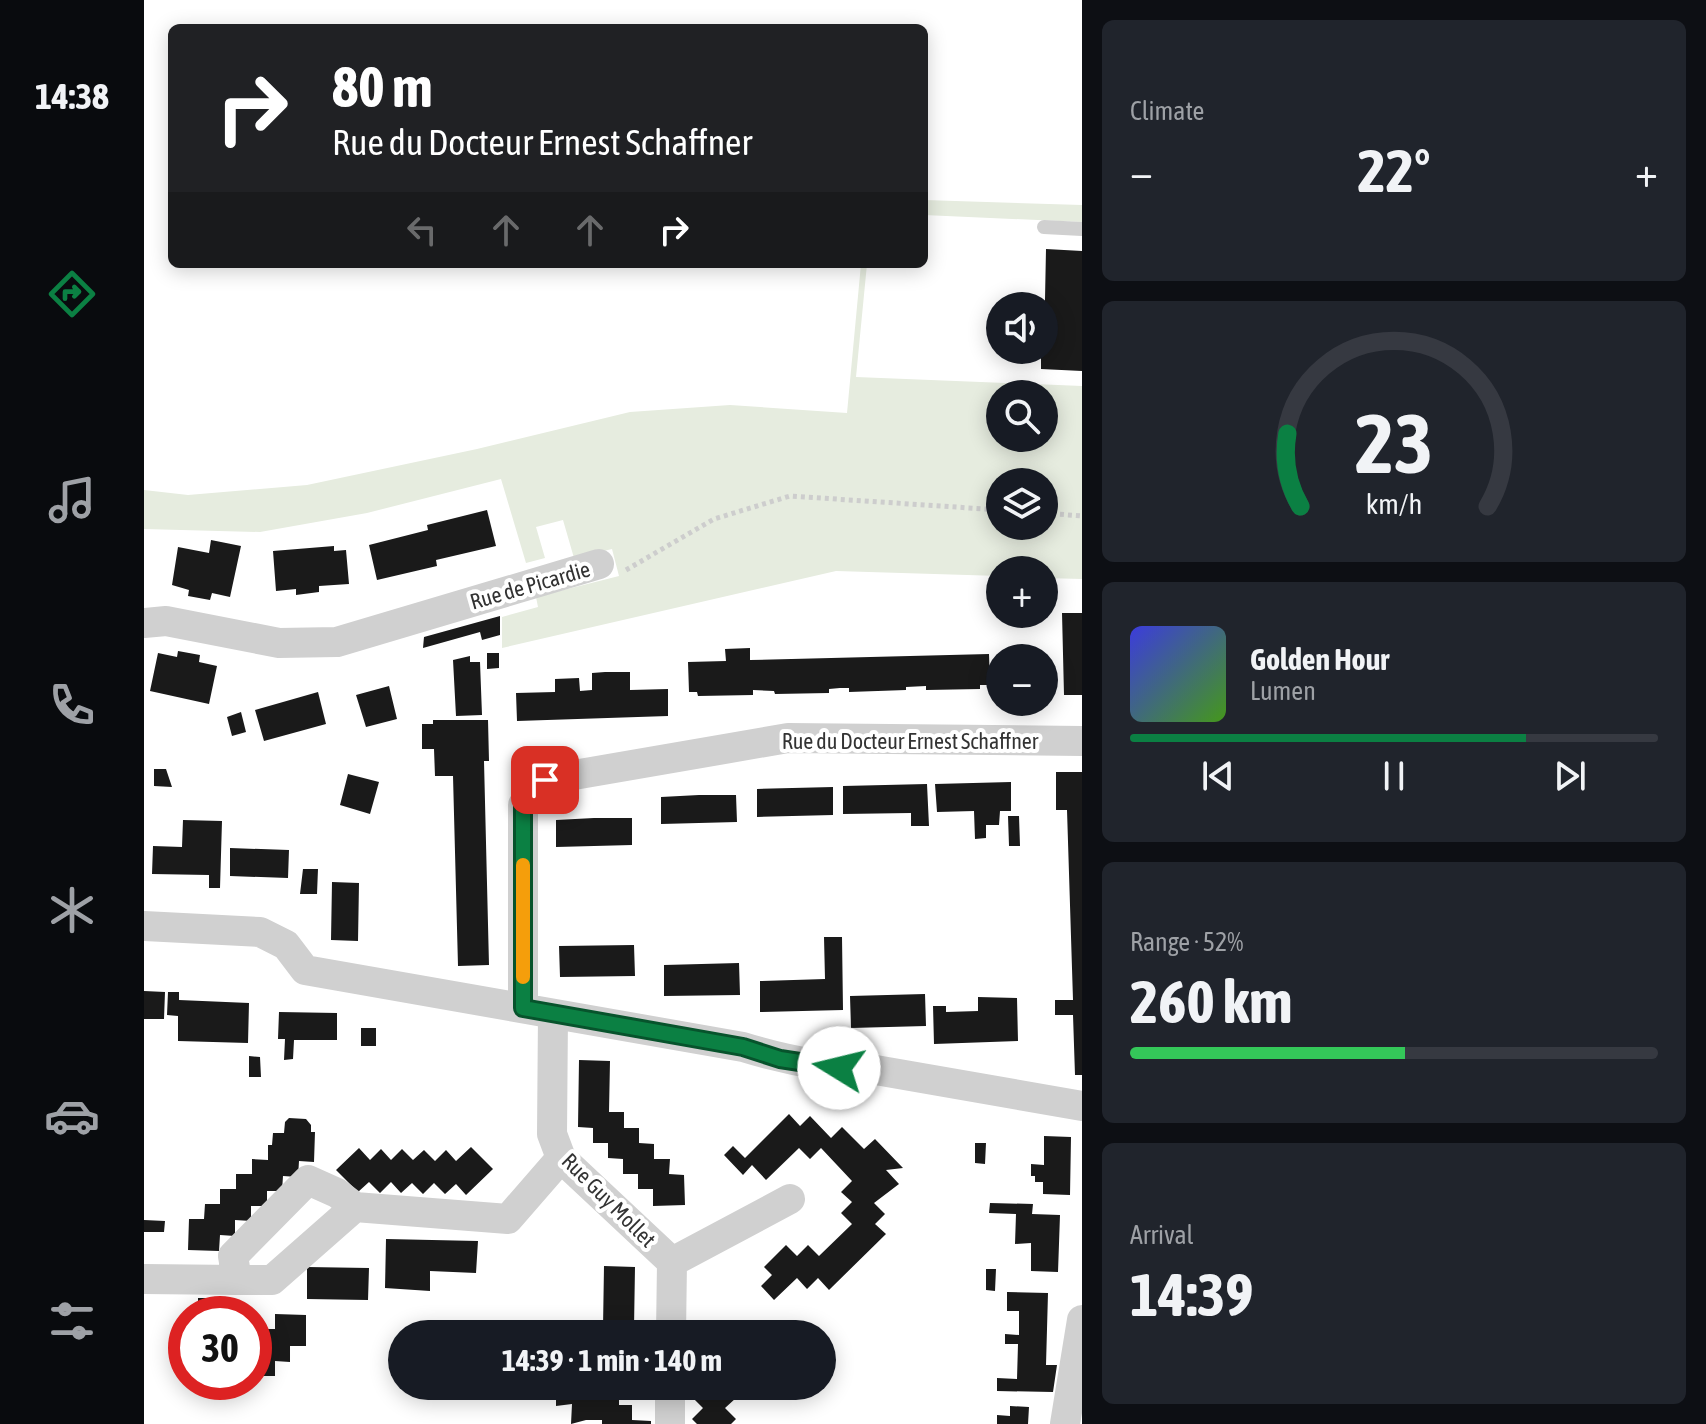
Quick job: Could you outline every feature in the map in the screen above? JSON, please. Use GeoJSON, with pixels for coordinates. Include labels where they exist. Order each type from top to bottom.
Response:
{"type":"FeatureCollection","features":[{"type":"Feature","properties":{"kind":"street","name":"Rue de Picardie"},"geometry":{"type":"LineString","coordinates":[[144,623],[166,621],[279,643],[337,642],[599,564]]}},
{"type":"Feature","properties":{"kind":"street","name":"Rue du Docteur Ernest Schaffner"},"geometry":{"type":"LineString","coordinates":[[523,1008],[523,805],[545,780],[788,738],[1082,741]]}},
{"type":"Feature","properties":{"kind":"street"},"geometry":{"type":"LineString","coordinates":[[144,926],[260,932],[286,945],[305,970],[743,1047],[780,1059],[839,1068],[870,1069],[1082,1106]]}},
{"type":"Feature","properties":{"kind":"street","name":"Rue Guy Mollet"},"geometry":{"type":"LineString","coordinates":[[553,1014],[552,1134],[561,1158],[672,1262],[671,1320]]}},
{"type":"Feature","properties":{"kind":"street"},"geometry":{"type":"LineString","coordinates":[[237,1280],[233,1256],[308,1180],[337,1193],[355,1207],[508,1219],[561,1158]]}},
{"type":"Feature","properties":{"kind":"street"},"geometry":{"type":"LineString","coordinates":[[672,1262],[790,1199]]}},
{"type":"Feature","properties":{"kind":"street"},"geometry":{"type":"LineString","coordinates":[[144,1279],[272,1280],[355,1207]]}},
{"type":"Feature","properties":{"kind":"street"},"geometry":{"type":"LineString","coordinates":[[1065,1424],[1082,1320]]}},
{"type":"Feature","properties":{"kind":"street"},"geometry":{"type":"LineString","coordinates":[[670,1400],[670,1424]]}},
{"type":"Feature","properties":{"kind":"lane"},"geometry":{"type":"LineString","coordinates":[[1044,227],[1082,229]]}},
{"type":"Feature","properties":{"kind":"path","name":"Rue de Picardie"},"geometry":{"type":"LineString","coordinates":[[599,564],[621,573],[714,519],[790,496],[986,509]]}},
{"type":"Feature","properties":{"kind":"path"},"geometry":{"type":"LineString","coordinates":[[1058,514],[1082,516]]}},
{"type":"Feature","properties":{"kind":"shaded area"},"geometry":{"type":"Polygon","coordinates":[[[928,200],[1082,205],[1082,222],[928,215],[928,200]]]}},
{"type":"Feature","properties":{"kind":"shaded area"},"geometry":{"type":"Polygon","coordinates":[[[861,268],[867,268],[856,377],[986,382],[986,452],[1058,452],[1058,385],[1082,386],[1082,579],[1058,578],[1058,556],[986,556],[986,576],[836,571],[502,648],[502,617],[538,607],[536,597],[619,576],[612,549],[574,558],[563,520],[536,527],[545,558],[526,563],[501,479],[367,513],[260,532],[144,529],[144,490],[188,495],[307,485],[630,412],[730,405],[847,413],[861,268]]]}},
{"type":"Feature","properties":{"kind":"building"},"geometry":{"type":"Polygon","coordinates":[[[1046,249],[1082,251],[1082,371],[1041,369],[1041,364],[1058,364],[1058,292],[1045,292],[1046,249]]]}},
{"type":"Feature","properties":{"kind":"building"},"geometry":{"type":"Polygon","coordinates":[[[487,510],[496,546],[436,560],[437,566],[377,580],[369,545],[428,530],[427,525],[487,510]]]}},
{"type":"Feature","properties":{"kind":"building"},"geometry":{"type":"Polygon","coordinates":[[[211,540],[241,546],[230,597],[212,593],[210,600],[188,596],[189,590],[172,585],[178,547],[209,553],[211,540]]]}},
{"type":"Feature","properties":{"kind":"building"},"geometry":{"type":"Polygon","coordinates":[[[334,546],[334,551],[346,550],[349,584],[319,586],[319,592],[296,595],[296,589],[276,591],[273,551],[334,546]]]}},
{"type":"Feature","properties":{"kind":"building"},"geometry":{"type":"Polygon","coordinates":[[[1062,613],[1082,613],[1082,695],[1064,695],[1062,613]]]}},
{"type":"Feature","properties":{"kind":"building"},"geometry":{"type":"Polygon","coordinates":[[[500,616],[500,635],[482,640],[480,632],[423,648],[424,637],[500,616]]]}},
{"type":"Feature","properties":{"kind":"building"},"geometry":{"type":"Polygon","coordinates":[[[750,648],[750,660],[986,654],[986,685],[980,685],[980,689],[926,690],[926,686],[906,687],[906,690],[849,692],[849,688],[840,688],[829,689],[829,693],[775,694],[774,691],[753,690],[753,695],[698,696],[697,692],[689,692],[688,662],[726,661],[725,649],[750,648]]]}},
{"type":"Feature","properties":{"kind":"building"},"geometry":{"type":"Polygon","coordinates":[[[178,651],[200,655],[199,662],[217,666],[209,704],[150,691],[158,653],[177,657],[178,651]]]}},
{"type":"Feature","properties":{"kind":"building"},"geometry":{"type":"Polygon","coordinates":[[[487,653],[499,653],[499,668],[487,669],[487,653]]]}},
{"type":"Feature","properties":{"kind":"building"},"geometry":{"type":"Polygon","coordinates":[[[470,656],[470,662],[480,662],[482,715],[456,716],[453,660],[470,656]]]}},
{"type":"Feature","properties":{"kind":"building"},"geometry":{"type":"Polygon","coordinates":[[[630,672],[630,690],[668,689],[668,716],[517,721],[516,693],[555,692],[555,679],[579,678],[580,691],[592,690],[592,673],[630,672]]]}},
{"type":"Feature","properties":{"kind":"building"},"geometry":{"type":"Polygon","coordinates":[[[389,686],[397,719],[366,727],[356,695],[389,686]]]}},
{"type":"Feature","properties":{"kind":"building"},"geometry":{"type":"Polygon","coordinates":[[[318,692],[326,724],[264,741],[255,710],[318,692]]]}},
{"type":"Feature","properties":{"kind":"building"},"geometry":{"type":"Polygon","coordinates":[[[241,712],[246,732],[232,736],[227,717],[241,712]]]}},
{"type":"Feature","properties":{"kind":"building"},"geometry":{"type":"Polygon","coordinates":[[[433,720],[488,720],[489,761],[484,761],[489,965],[458,966],[453,776],[435,776],[434,749],[422,749],[422,724],[433,724],[433,720]]]}},
{"type":"Feature","properties":{"kind":"building"},"geometry":{"type":"Polygon","coordinates":[[[154,769],[166,769],[172,787],[154,786],[154,769]]]}},
{"type":"Feature","properties":{"kind":"building"},"geometry":{"type":"Polygon","coordinates":[[[1056,772],[1082,772],[1082,1075],[1075,1075],[1073,1015],[1055,1015],[1055,1000],[1073,1000],[1067,810],[1056,810],[1056,772]]]}},
{"type":"Feature","properties":{"kind":"building"},"geometry":{"type":"Polygon","coordinates":[[[348,774],[379,782],[370,814],[340,805],[348,774]]]}},
{"type":"Feature","properties":{"kind":"building"},"geometry":{"type":"Polygon","coordinates":[[[1011,782],[1011,811],[1000,811],[999,825],[986,825],[986,838],[975,839],[974,811],[937,812],[935,784],[1011,782]]]}},
{"type":"Feature","properties":{"kind":"building"},"geometry":{"type":"Polygon","coordinates":[[[927,784],[929,826],[911,826],[911,813],[843,814],[843,786],[927,784]]]}},
{"type":"Feature","properties":{"kind":"building"},"geometry":{"type":"Polygon","coordinates":[[[833,787],[833,815],[757,817],[757,789],[833,787]]]}},
{"type":"Feature","properties":{"kind":"building"},"geometry":{"type":"Polygon","coordinates":[[[736,795],[737,822],[661,824],[661,797],[736,795]]]}},
{"type":"Feature","properties":{"kind":"building"},"geometry":{"type":"Polygon","coordinates":[[[1008,816],[1019,816],[1020,846],[1009,846],[1008,816]]]}},
{"type":"Feature","properties":{"kind":"building"},"geometry":{"type":"Polygon","coordinates":[[[632,818],[632,845],[556,847],[556,820],[632,818]]]}},
{"type":"Feature","properties":{"kind":"building"},"geometry":{"type":"Polygon","coordinates":[[[183,820],[222,821],[220,888],[209,888],[209,875],[152,874],[153,846],[182,847],[183,820]]]}},
{"type":"Feature","properties":{"kind":"building"},"geometry":{"type":"Polygon","coordinates":[[[230,848],[289,850],[288,878],[230,876],[230,848]]]}},
{"type":"Feature","properties":{"kind":"building"},"geometry":{"type":"Polygon","coordinates":[[[303,869],[318,869],[317,894],[300,894],[303,869]]]}},
{"type":"Feature","properties":{"kind":"building"},"geometry":{"type":"Polygon","coordinates":[[[332,882],[359,883],[358,941],[331,940],[332,882]]]}},
{"type":"Feature","properties":{"kind":"building"},"geometry":{"type":"Polygon","coordinates":[[[824,937],[842,937],[843,1010],[760,1012],[760,981],[825,979],[824,937]]]}},
{"type":"Feature","properties":{"kind":"building"},"geometry":{"type":"Polygon","coordinates":[[[634,945],[635,976],[560,977],[559,946],[634,945]]]}},
{"type":"Feature","properties":{"kind":"building"},"geometry":{"type":"Polygon","coordinates":[[[739,963],[740,995],[664,996],[664,965],[739,963]]]}},
{"type":"Feature","properties":{"kind":"building"},"geometry":{"type":"Polygon","coordinates":[[[144,991],[165,992],[164,1019],[144,1019],[144,991]]]}},
{"type":"Feature","properties":{"kind":"building"},"geometry":{"type":"Polygon","coordinates":[[[168,992],[179,992],[179,1000],[249,1003],[248,1043],[178,1041],[178,1016],[167,1015],[168,992]]]}},
{"type":"Feature","properties":{"kind":"building"},"geometry":{"type":"Polygon","coordinates":[[[925,994],[926,1026],[851,1028],[850,996],[925,994]]]}},
{"type":"Feature","properties":{"kind":"building"},"geometry":{"type":"Polygon","coordinates":[[[978,997],[1017,998],[1018,1041],[934,1044],[933,1006],[946,1006],[946,1012],[978,1011],[978,997]]]}},
{"type":"Feature","properties":{"kind":"building"},"geometry":{"type":"Polygon","coordinates":[[[279,1012],[337,1013],[337,1040],[294,1040],[293,1059],[284,1060],[285,1039],[278,1039],[279,1012]]]}},
{"type":"Feature","properties":{"kind":"building"},"geometry":{"type":"Polygon","coordinates":[[[361,1028],[376,1028],[376,1046],[361,1046],[361,1028]]]}},
{"type":"Feature","properties":{"kind":"building"},"geometry":{"type":"Polygon","coordinates":[[[249,1056],[260,1057],[261,1077],[249,1077],[249,1056]]]}},
{"type":"Feature","properties":{"kind":"building"},"geometry":{"type":"Polygon","coordinates":[[[579,1060],[610,1061],[609,1112],[624,1112],[624,1128],[639,1128],[639,1143],[654,1144],[654,1159],[670,1159],[669,1174],[684,1175],[685,1205],[653,1206],[653,1189],[638,1189],[638,1174],[623,1174],[623,1159],[608,1158],[608,1143],[593,1143],[593,1128],[578,1127],[579,1060]]]}},
{"type":"Feature","properties":{"kind":"building"},"geometry":{"type":"Polygon","coordinates":[[[789,1114],[800,1126],[810,1116],[831,1138],[842,1127],[864,1149],[875,1139],[903,1168],[886,1170],[899,1184],[874,1203],[885,1214],[875,1224],[886,1234],[829,1290],[818,1278],[807,1289],[797,1278],[774,1300],[761,1286],[772,1275],[764,1267],[786,1245],[797,1256],[808,1245],[819,1256],[852,1224],[841,1213],[852,1202],[841,1192],[852,1181],[821,1148],[810,1159],[799,1148],[766,1180],[752,1165],[743,1175],[724,1155],[733,1146],[745,1158],[789,1114]]]}},
{"type":"Feature","properties":{"kind":"building"},"geometry":{"type":"Polygon","coordinates":[[[289,1118],[306,1119],[311,1125],[311,1132],[315,1132],[314,1162],[299,1161],[298,1177],[283,1176],[282,1191],[267,1191],[267,1206],[251,1206],[251,1221],[235,1220],[235,1236],[220,1235],[219,1251],[188,1250],[189,1219],[204,1219],[205,1204],[220,1204],[220,1189],[236,1189],[236,1174],[252,1174],[252,1159],[268,1160],[268,1145],[272,1145],[273,1133],[284,1133],[285,1122],[289,1118]]]}},
{"type":"Feature","properties":{"kind":"building"},"geometry":{"type":"Polygon","coordinates":[[[1044,1136],[1071,1137],[1070,1195],[1043,1194],[1043,1182],[1035,1182],[1035,1176],[1031,1176],[1031,1164],[1044,1165],[1044,1136]]]}},
{"type":"Feature","properties":{"kind":"building"},"geometry":{"type":"Polygon","coordinates":[[[975,1143],[986,1143],[985,1164],[975,1163],[975,1143]]]}},
{"type":"Feature","properties":{"kind":"building"},"geometry":{"type":"Polygon","coordinates":[[[471,1147],[493,1169],[466,1195],[456,1184],[445,1194],[434,1183],[423,1194],[412,1183],[401,1193],[391,1182],[380,1193],[369,1182],[358,1192],[336,1170],[359,1148],[370,1160],[381,1149],[391,1160],[402,1149],[413,1160],[424,1150],[435,1161],[446,1150],[456,1161],[471,1147]]]}},
{"type":"Feature","properties":{"kind":"building"},"geometry":{"type":"Polygon","coordinates":[[[990,1203],[1033,1204],[1032,1214],[1060,1215],[1058,1272],[1031,1271],[1031,1243],[1015,1244],[1016,1214],[989,1213],[990,1203]]]}},
{"type":"Feature","properties":{"kind":"building"},"geometry":{"type":"Polygon","coordinates":[[[144,1220],[165,1221],[164,1232],[144,1232],[144,1220]]]}},
{"type":"Feature","properties":{"kind":"building"},"geometry":{"type":"Polygon","coordinates":[[[386,1239],[478,1241],[476,1273],[430,1271],[430,1291],[385,1288],[386,1239]]]}},
{"type":"Feature","properties":{"kind":"building"},"geometry":{"type":"Polygon","coordinates":[[[604,1266],[635,1267],[634,1320],[603,1320],[604,1266]]]}},
{"type":"Feature","properties":{"kind":"building"},"geometry":{"type":"Polygon","coordinates":[[[307,1267],[369,1268],[368,1300],[307,1299],[307,1267]]]}},
{"type":"Feature","properties":{"kind":"building"},"geometry":{"type":"Polygon","coordinates":[[[986,1269],[996,1269],[995,1291],[986,1290],[986,1269]]]}},
{"type":"Feature","properties":{"kind":"building"},"geometry":{"type":"Polygon","coordinates":[[[1007,1292],[1048,1293],[1046,1365],[1057,1365],[1053,1392],[997,1391],[997,1378],[1017,1379],[1018,1344],[1005,1344],[1005,1334],[1019,1335],[1019,1311],[1007,1311],[1007,1292]]]}},
{"type":"Feature","properties":{"kind":"building"},"geometry":{"type":"Polygon","coordinates":[[[275,1314],[306,1315],[306,1346],[290,1346],[290,1362],[275,1361],[275,1376],[272,1376],[272,1329],[275,1329],[275,1314]]]}},
{"type":"Feature","properties":{"kind":"building"},"geometry":{"type":"Polygon","coordinates":[[[556,1400],[619,1400],[619,1405],[632,1405],[632,1420],[651,1421],[651,1424],[602,1424],[602,1420],[586,1420],[571,1424],[572,1404],[556,1406],[556,1400]]]}},
{"type":"Feature","properties":{"kind":"building"},"geometry":{"type":"Polygon","coordinates":[[[695,1400],[734,1400],[725,1408],[736,1419],[731,1424],[697,1424],[692,1419],[703,1408],[695,1400]]]}},
{"type":"Feature","properties":{"kind":"building"},"geometry":{"type":"Polygon","coordinates":[[[1010,1406],[1029,1407],[1028,1424],[997,1424],[997,1415],[1010,1416],[1010,1406]]]}},
{"type":"Feature","properties":{"kind":"slow traffic"},"geometry":{"type":"LineString","coordinates":[[523,865],[523,977]]}},
{"type":"Feature","properties":{"kind":"route"},"geometry":{"type":"LineString","coordinates":[[545,780],[523,805],[523,1008],[743,1047],[780,1059],[839,1068]]}}]}
